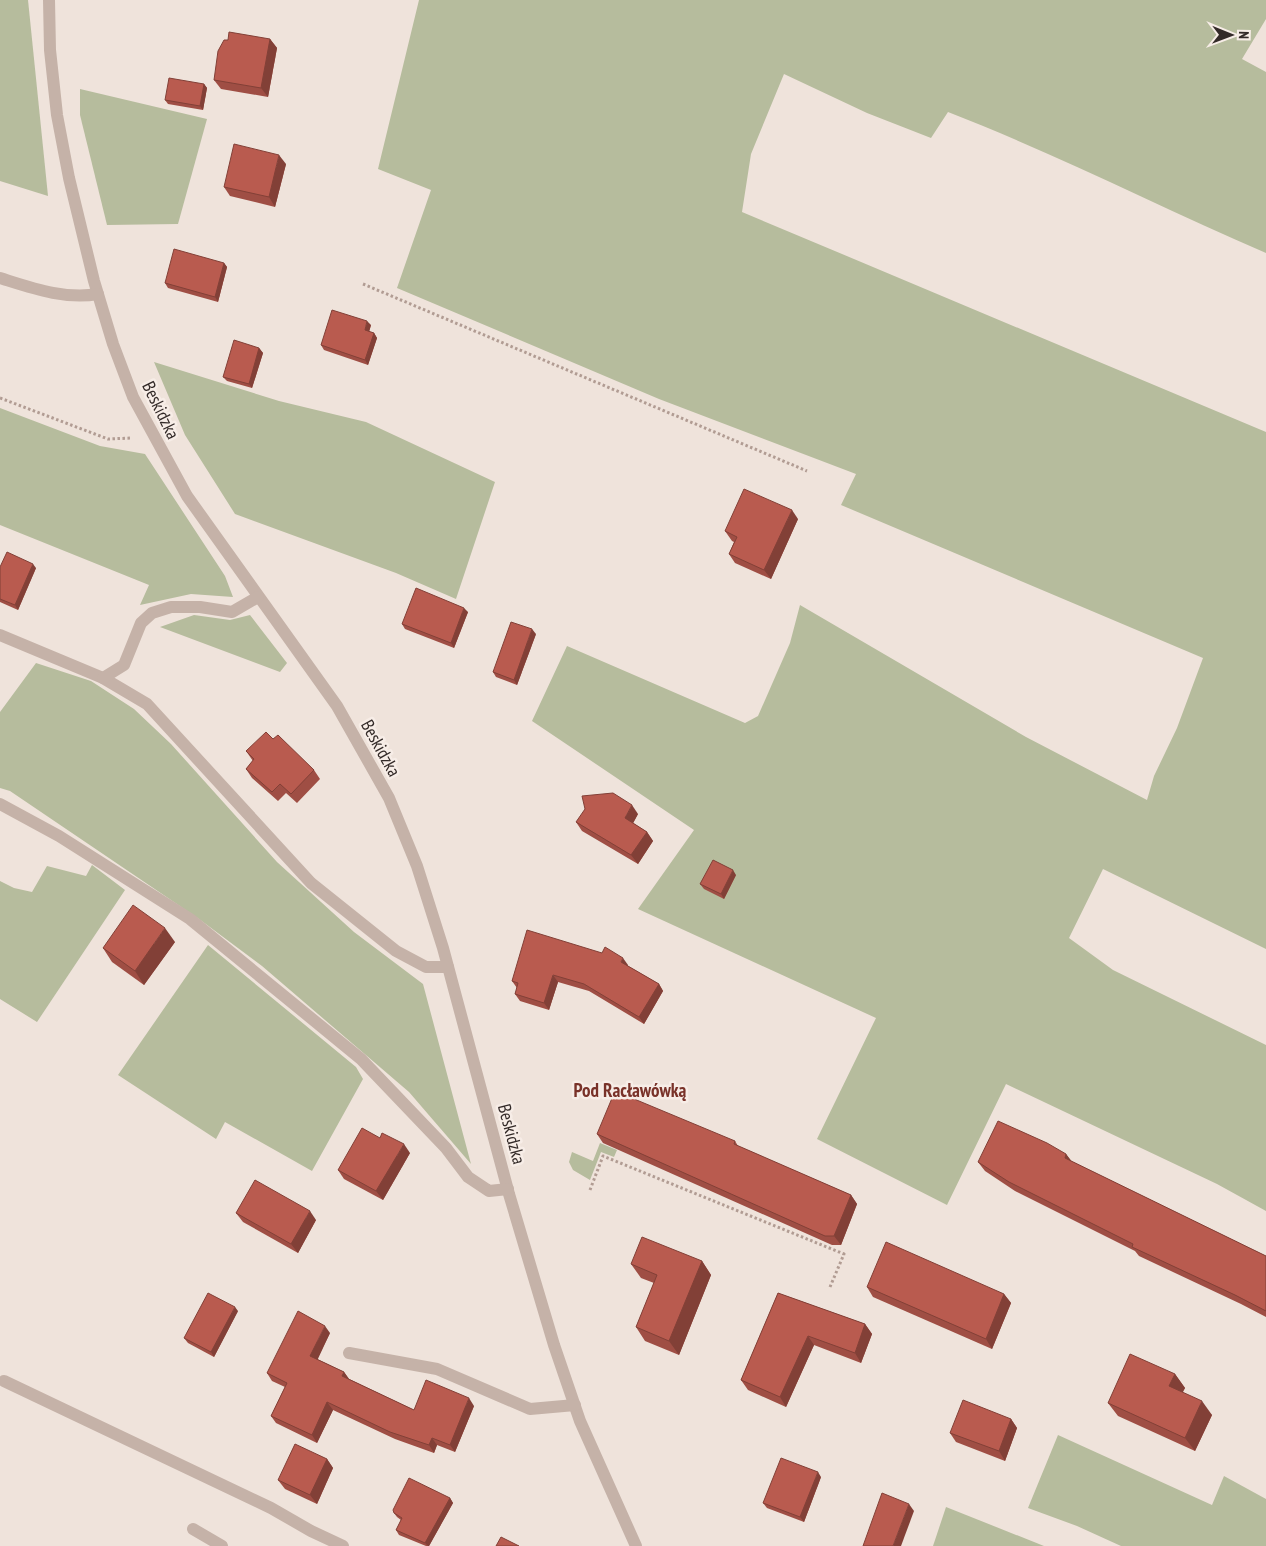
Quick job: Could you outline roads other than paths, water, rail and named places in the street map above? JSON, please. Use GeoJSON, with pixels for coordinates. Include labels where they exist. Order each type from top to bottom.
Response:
{"type":"FeatureCollection","features":[{"type":"Feature","properties":{"kind":"street","name":"Beskidzka"},"geometry":{"type":"LineString","coordinates":[[49,0],[50,50],[57,115],[68,178],[98,294],[113,344],[133,397],[187,496],[337,706],[389,798],[417,866],[448,967],[508,1189],[554,1345],[575,1405],[636,1546]]}},
{"type":"Feature","properties":{"kind":"street"},"geometry":{"type":"LineString","coordinates":[[0,278],[39,290],[80,298],[98,294]]}},
{"type":"Feature","properties":{"kind":"street"},"geometry":{"type":"LineString","coordinates":[[103,678],[124,664],[141,622],[152,613],[170,607],[200,607],[232,612],[258,597]]}},
{"type":"Feature","properties":{"kind":"street"},"geometry":{"type":"LineString","coordinates":[[0,635],[103,678],[147,704],[311,882],[396,951],[426,967],[448,967]]}},
{"type":"Feature","properties":{"kind":"street"},"geometry":{"type":"LineString","coordinates":[[0,804],[58,836],[190,919],[361,1059],[446,1148],[468,1177],[489,1190],[508,1189]]}},
{"type":"Feature","properties":{"kind":"street"},"geometry":{"type":"LineString","coordinates":[[349,1352],[437,1369],[530,1408],[575,1405]]}},
{"type":"Feature","properties":{"kind":"street"},"geometry":{"type":"LineString","coordinates":[[4,1381],[271,1508],[311,1532],[343,1546]]}},
{"type":"Feature","properties":{"kind":"street"},"geometry":{"type":"LineString","coordinates":[[192,1529],[222,1546]]}},
{"type":"Feature","properties":{"kind":"district","name":"Pod Racławówką"},"geometry":{"type":"Point","coordinates":[630,1090]}}]}
